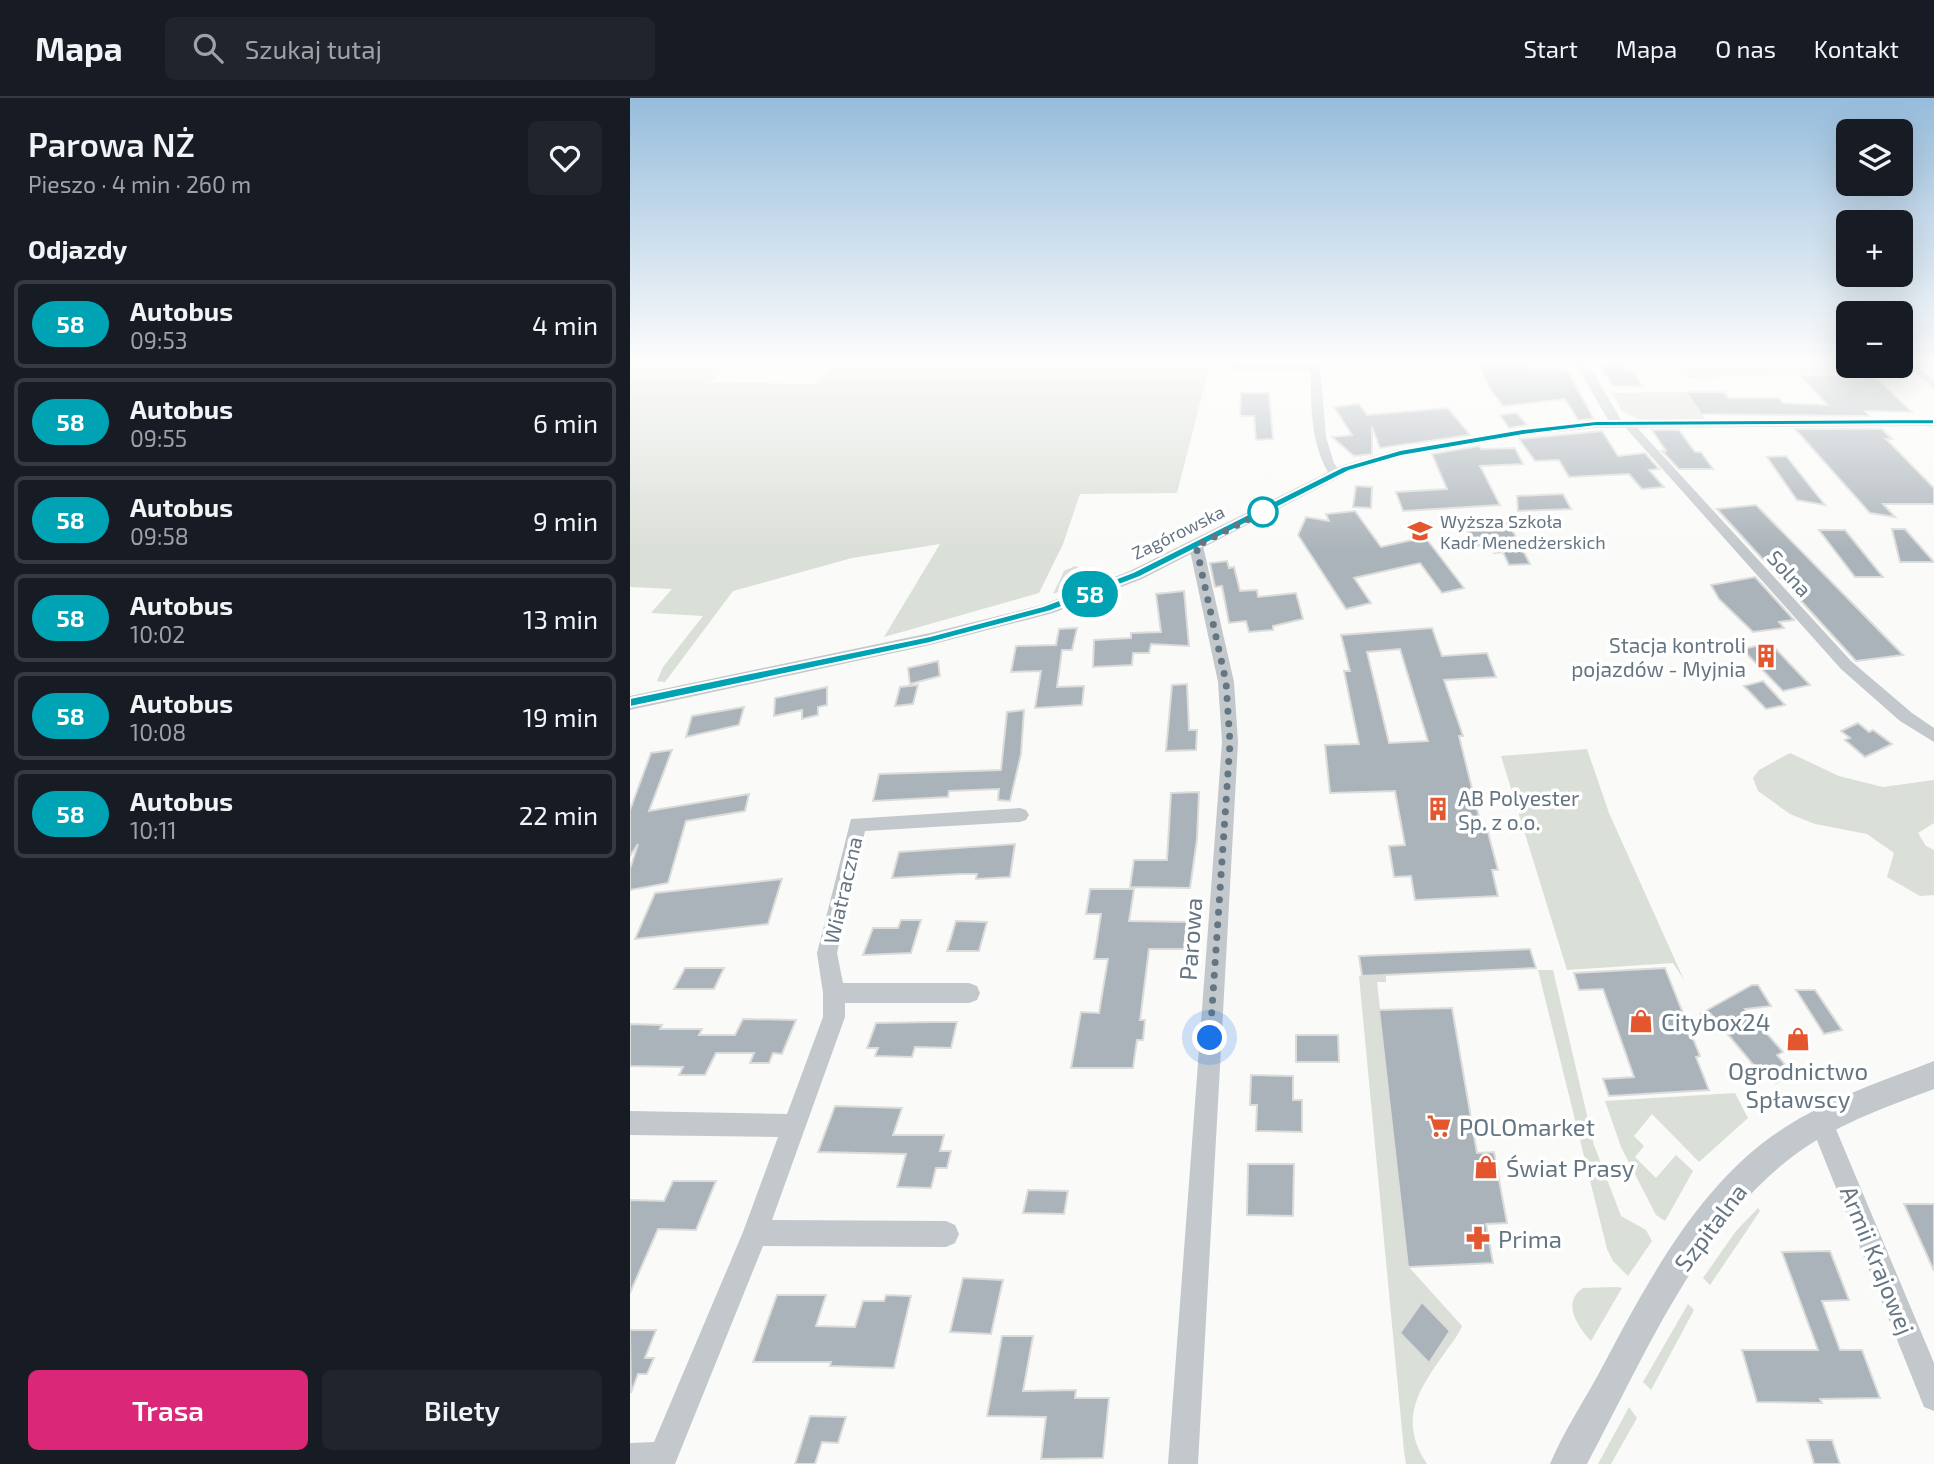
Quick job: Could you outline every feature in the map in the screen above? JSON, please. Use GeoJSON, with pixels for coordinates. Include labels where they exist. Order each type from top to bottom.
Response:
{"type":"FeatureCollection","features":[{"type":"Feature","properties":{"kind":"street"},"geometry":{"type":"LineString","coordinates":[[1317,424],[1329,467],[1335,474]]}},
{"type":"Feature","properties":{"kind":"street","name":"Solna"},"geometry":{"type":"LineString","coordinates":[[1622,424],[1846,666],[1906,717],[1934,736]]}},
{"type":"Feature","properties":{"kind":"street","name":"Zagórowska"},"geometry":{"type":"LineString","coordinates":[[630,703],[1014,619],[1099,590],[1196,546],[1335,474],[1374,460],[1428,447],[1560,426],[1662,424]]}},
{"type":"Feature","properties":{"kind":"street","name":"Parowa"},"geometry":{"type":"LineString","coordinates":[[1183,1464],[1230,743],[1226,682],[1196,546]]}},
{"type":"Feature","properties":{"kind":"street","name":"Wiatraczna"},"geometry":{"type":"LineString","coordinates":[[630,1458],[662,1460],[755,1233],[795,1126],[834,1017],[834,993],[827,953],[857,824],[1020,815]]}},
{"type":"Feature","properties":{"kind":"street"},"geometry":{"type":"LineString","coordinates":[[834,993],[969,993]]}},
{"type":"Feature","properties":{"kind":"street","name":"Szpitalna"},"geometry":{"type":"LineString","coordinates":[[1568,1464],[1663,1292],[1714,1217],[1743,1182],[1777,1150],[1822,1123],[1870,1100],[1934,1075]]}},
{"type":"Feature","properties":{"kind":"street"},"geometry":{"type":"LineString","coordinates":[[630,1123],[795,1126]]}},
{"type":"Feature","properties":{"kind":"street","name":"Armii Krajowej"},"geometry":{"type":"LineString","coordinates":[[1822,1123],[1926,1361],[1934,1397]]}},
{"type":"Feature","properties":{"kind":"street"},"geometry":{"type":"LineString","coordinates":[[755,1233],[946,1234]]}},
{"type":"Feature","properties":{"kind":"shaded area"},"geometry":{"type":"Polygon","coordinates":[[[630,424],[1195,424],[1177,493],[1080,494],[1063,544],[1039,593],[884,637],[940,544],[852,558],[733,591],[665,682],[657,681],[663,667],[703,616],[651,613],[672,589],[630,587],[630,424]]]}},
{"type":"Feature","properties":{"kind":"shaded area"},"geometry":{"type":"Polygon","coordinates":[[[1075,566],[1100,577],[1053,594],[1064,571],[1075,566]]]}},
{"type":"Feature","properties":{"kind":"shaded area"},"geometry":{"type":"Polygon","coordinates":[[[1587,749],[1609,813],[1684,980],[1673,963],[1567,970],[1501,756],[1587,749]]]}},
{"type":"Feature","properties":{"kind":"shaded area"},"geometry":{"type":"Polygon","coordinates":[[[1790,753],[1839,776],[1883,787],[1934,780],[1934,823],[1918,833],[1926,846],[1934,850],[1934,895],[1920,896],[1887,877],[1894,853],[1867,834],[1815,824],[1790,814],[1758,791],[1753,778],[1759,770],[1790,753]]]}},
{"type":"Feature","properties":{"kind":"shaded area"},"geometry":{"type":"Polygon","coordinates":[[[1538,970],[1553,970],[1594,1145],[1621,1216],[1646,1230],[1652,1241],[1628,1276],[1613,1261],[1607,1249],[1538,970]]]}},
{"type":"Feature","properties":{"kind":"shaded area"},"geometry":{"type":"Polygon","coordinates":[[[1386,975],[1386,982],[1377,982],[1408,1266],[1462,1326],[1426,1380],[1415,1406],[1414,1434],[1427,1464],[1406,1464],[1404,1451],[1359,976],[1386,975]],[[1422,1302],[1401,1333],[1429,1362],[1450,1331],[1422,1302]]]}},
{"type":"Feature","properties":{"kind":"shaded area"},"geometry":{"type":"Polygon","coordinates":[[[1735,1093],[1748,1118],[1699,1162],[1652,1114],[1634,1136],[1644,1146],[1635,1157],[1656,1178],[1676,1155],[1693,1171],[1665,1221],[1656,1215],[1621,1147],[1605,1101],[1735,1093]]]}},
{"type":"Feature","properties":{"kind":"shaded area"},"geometry":{"type":"Polygon","coordinates":[[[1758,1208],[1760,1211],[1710,1285],[1703,1278],[1736,1231],[1758,1208]]]}},
{"type":"Feature","properties":{"kind":"shaded area"},"geometry":{"type":"Polygon","coordinates":[[[1583,1288],[1622,1288],[1591,1341],[1574,1315],[1572,1308],[1576,1294],[1583,1288]]]}},
{"type":"Feature","properties":{"kind":"shaded area"},"geometry":{"type":"Polygon","coordinates":[[[1688,1304],[1694,1310],[1651,1390],[1643,1382],[1688,1304]]]}},
{"type":"Feature","properties":{"kind":"shaded area"},"geometry":{"type":"Polygon","coordinates":[[[1629,1407],[1637,1418],[1611,1464],[1598,1464],[1629,1407]]]}},
{"type":"Feature","properties":{"kind":"building"},"geometry":{"type":"Polygon","coordinates":[[[1255,424],[1272,424],[1273,439],[1256,440],[1255,424]]]}},
{"type":"Feature","properties":{"kind":"building"},"geometry":{"type":"Polygon","coordinates":[[[1345,424],[1461,424],[1470,435],[1380,448],[1372,427],[1372,454],[1354,456],[1332,437],[1352,435],[1345,424]]]}},
{"type":"Feature","properties":{"kind":"building"},"geometry":{"type":"Polygon","coordinates":[[[1506,424],[1527,425],[1509,428],[1506,424]]]}},
{"type":"Feature","properties":{"kind":"building"},"geometry":{"type":"Polygon","coordinates":[[[1795,429],[1882,429],[1892,439],[1886,439],[1934,488],[1934,504],[1883,504],[1895,517],[1870,513],[1795,429]]]}},
{"type":"Feature","properties":{"kind":"building"},"geometry":{"type":"Polygon","coordinates":[[[1652,430],[1679,430],[1695,452],[1701,452],[1713,469],[1679,469],[1662,451],[1666,451],[1652,430]]]}},
{"type":"Feature","properties":{"kind":"building"},"geometry":{"type":"Polygon","coordinates":[[[1602,431],[1618,456],[1645,453],[1659,469],[1649,470],[1664,487],[1642,489],[1629,474],[1569,477],[1559,460],[1535,461],[1519,439],[1602,431]]]}},
{"type":"Feature","properties":{"kind":"building"},"geometry":{"type":"Polygon","coordinates":[[[1479,446],[1481,449],[1515,448],[1523,464],[1480,466],[1500,505],[1403,511],[1396,492],[1447,489],[1432,454],[1479,446]]]}},
{"type":"Feature","properties":{"kind":"building"},"geometry":{"type":"Polygon","coordinates":[[[1786,456],[1825,505],[1797,500],[1767,457],[1786,456]]]}},
{"type":"Feature","properties":{"kind":"building"},"geometry":{"type":"Polygon","coordinates":[[[1356,486],[1372,487],[1371,508],[1353,507],[1356,486]]]}},
{"type":"Feature","properties":{"kind":"building"},"geometry":{"type":"Polygon","coordinates":[[[1563,494],[1571,509],[1518,511],[1517,496],[1563,494]]]}},
{"type":"Feature","properties":{"kind":"building"},"geometry":{"type":"Polygon","coordinates":[[[1756,505],[1903,655],[1856,661],[1717,509],[1756,505]]]}},
{"type":"Feature","properties":{"kind":"building"},"geometry":{"type":"Polygon","coordinates":[[[1355,511],[1381,547],[1425,537],[1464,588],[1442,593],[1420,563],[1354,578],[1371,603],[1346,609],[1298,535],[1306,517],[1329,521],[1326,514],[1355,511]]]}},
{"type":"Feature","properties":{"kind":"building"},"geometry":{"type":"Polygon","coordinates":[[[1507,520],[1530,564],[1509,565],[1503,552],[1494,553],[1490,545],[1473,546],[1466,529],[1507,520]]]}},
{"type":"Feature","properties":{"kind":"building"},"geometry":{"type":"Polygon","coordinates":[[[1892,529],[1905,529],[1934,562],[1900,562],[1892,529]]]}},
{"type":"Feature","properties":{"kind":"building"},"geometry":{"type":"Polygon","coordinates":[[[1819,530],[1845,530],[1883,577],[1855,577],[1819,530]]]}},
{"type":"Feature","properties":{"kind":"building"},"geometry":{"type":"Polygon","coordinates":[[[1227,561],[1229,568],[1234,567],[1240,591],[1257,590],[1258,597],[1296,593],[1303,619],[1273,626],[1273,630],[1249,632],[1246,621],[1229,623],[1222,586],[1215,587],[1210,563],[1227,561]]]}},
{"type":"Feature","properties":{"kind":"building"},"geometry":{"type":"Polygon","coordinates":[[[1755,577],[1794,620],[1779,622],[1784,628],[1753,632],[1719,599],[1711,585],[1755,577]]]}},
{"type":"Feature","properties":{"kind":"building"},"geometry":{"type":"Polygon","coordinates":[[[1184,591],[1189,646],[1151,644],[1149,653],[1133,653],[1132,665],[1093,667],[1094,640],[1131,638],[1131,633],[1161,632],[1156,594],[1184,591]]]}},
{"type":"Feature","properties":{"kind":"building"},"geometry":{"type":"Polygon","coordinates":[[[1077,628],[1072,650],[1062,650],[1057,687],[1084,686],[1082,705],[1035,708],[1041,671],[1011,672],[1016,646],[1056,645],[1059,629],[1077,628]]]}},
{"type":"Feature","properties":{"kind":"building","name":"AB Polyester Sp. z o.o."},"geometry":{"type":"Polygon","coordinates":[[[1432,628],[1442,656],[1487,653],[1496,677],[1444,680],[1463,736],[1459,736],[1481,825],[1486,825],[1498,870],[1492,870],[1498,896],[1415,900],[1411,876],[1394,877],[1389,846],[1405,845],[1395,791],[1330,793],[1325,745],[1359,744],[1344,671],[1350,671],[1341,635],[1432,628]],[[1400,649],[1367,652],[1389,743],[1428,741],[1400,649]]]}},
{"type":"Feature","properties":{"kind":"building"},"geometry":{"type":"Polygon","coordinates":[[[1770,643],[1810,685],[1783,691],[1742,649],[1770,643]]]}},
{"type":"Feature","properties":{"kind":"building"},"geometry":{"type":"Polygon","coordinates":[[[938,661],[940,676],[910,684],[908,668],[938,661]]]}},
{"type":"Feature","properties":{"kind":"building"},"geometry":{"type":"Polygon","coordinates":[[[1763,681],[1785,705],[1766,709],[1744,686],[1763,681]]]}},
{"type":"Feature","properties":{"kind":"building"},"geometry":{"type":"Polygon","coordinates":[[[1187,684],[1189,730],[1197,730],[1196,750],[1166,751],[1172,685],[1187,684]]]}},
{"type":"Feature","properties":{"kind":"building"},"geometry":{"type":"Polygon","coordinates":[[[918,685],[913,704],[895,706],[900,687],[918,685]]]}},
{"type":"Feature","properties":{"kind":"building"},"geometry":{"type":"Polygon","coordinates":[[[827,687],[827,705],[818,707],[818,715],[802,719],[802,710],[774,716],[775,698],[827,687]]]}},
{"type":"Feature","properties":{"kind":"building"},"geometry":{"type":"Polygon","coordinates":[[[744,707],[739,725],[686,737],[692,716],[744,707]]]}},
{"type":"Feature","properties":{"kind":"building"},"geometry":{"type":"Polygon","coordinates":[[[1024,710],[1021,754],[1010,801],[998,800],[999,789],[949,791],[948,797],[873,801],[879,774],[1001,770],[1007,712],[1024,710]]]}},
{"type":"Feature","properties":{"kind":"building"},"geometry":{"type":"Polygon","coordinates":[[[1858,723],[1892,744],[1865,757],[1845,740],[1850,738],[1841,731],[1858,723]]]}},
{"type":"Feature","properties":{"kind":"building"},"geometry":{"type":"Polygon","coordinates":[[[672,750],[649,811],[749,794],[745,811],[686,821],[668,883],[630,890],[630,869],[638,844],[630,856],[630,810],[651,753],[672,750]]]}},
{"type":"Feature","properties":{"kind":"building"},"geometry":{"type":"Polygon","coordinates":[[[1199,792],[1197,839],[1190,888],[1130,887],[1134,860],[1167,860],[1171,793],[1199,792]]]}},
{"type":"Feature","properties":{"kind":"building"},"geometry":{"type":"Polygon","coordinates":[[[1015,844],[1010,877],[976,879],[977,874],[960,874],[892,878],[899,852],[1015,844]]]}},
{"type":"Feature","properties":{"kind":"building"},"geometry":{"type":"Polygon","coordinates":[[[782,879],[768,924],[635,939],[655,893],[782,879]]]}},
{"type":"Feature","properties":{"kind":"building"},"geometry":{"type":"Polygon","coordinates":[[[1090,889],[1134,889],[1129,921],[1187,922],[1184,949],[1149,949],[1140,1020],[1145,1020],[1143,1040],[1137,1040],[1133,1068],[1071,1068],[1081,1012],[1099,1013],[1108,959],[1094,959],[1101,914],[1086,914],[1090,889]]]}},
{"type":"Feature","properties":{"kind":"building"},"geometry":{"type":"Polygon","coordinates":[[[901,920],[921,920],[911,953],[863,955],[873,928],[898,928],[901,920]]]}},
{"type":"Feature","properties":{"kind":"building"},"geometry":{"type":"Polygon","coordinates":[[[956,921],[987,922],[979,951],[947,951],[956,921]]]}},
{"type":"Feature","properties":{"kind":"building"},"geometry":{"type":"Polygon","coordinates":[[[1530,949],[1536,968],[1362,976],[1359,956],[1530,949]]]}},
{"type":"Feature","properties":{"kind":"building"},"geometry":{"type":"Polygon","coordinates":[[[685,968],[724,968],[714,989],[674,989],[685,968]]]}},
{"type":"Feature","properties":{"kind":"building"},"geometry":{"type":"Polygon","coordinates":[[[1665,968],[1700,1056],[1696,1057],[1709,1090],[1609,1096],[1603,1079],[1634,1077],[1603,989],[1579,990],[1574,973],[1665,968]]]}},
{"type":"Feature","properties":{"kind":"building"},"geometry":{"type":"Polygon","coordinates":[[[1752,985],[1758,985],[1771,1006],[1745,1009],[1783,1052],[1777,1055],[1792,1073],[1776,1083],[1761,1065],[1756,1068],[1710,1013],[1700,1014],[1752,985]]]}},
{"type":"Feature","properties":{"kind":"building"},"geometry":{"type":"Polygon","coordinates":[[[1796,990],[1815,990],[1842,1030],[1824,1034],[1796,990]]]}},
{"type":"Feature","properties":{"kind":"building"},"geometry":{"type":"Polygon","coordinates":[[[1452,1008],[1477,1153],[1494,1152],[1507,1223],[1486,1224],[1493,1263],[1408,1267],[1379,1010],[1452,1008]]]}},
{"type":"Feature","properties":{"kind":"building"},"geometry":{"type":"Polygon","coordinates":[[[743,1019],[796,1020],[782,1054],[773,1053],[769,1063],[750,1063],[754,1053],[716,1053],[705,1075],[679,1075],[683,1067],[630,1066],[630,1024],[662,1025],[660,1029],[702,1029],[699,1035],[735,1035],[743,1019]]]}},
{"type":"Feature","properties":{"kind":"building"},"geometry":{"type":"Polygon","coordinates":[[[957,1022],[951,1048],[915,1047],[912,1057],[875,1056],[878,1048],[867,1048],[876,1023],[957,1022]]]}},
{"type":"Feature","properties":{"kind":"building"},"geometry":{"type":"Polygon","coordinates":[[[1296,1035],[1338,1035],[1339,1062],[1296,1062],[1296,1035]]]}},
{"type":"Feature","properties":{"kind":"building"},"geometry":{"type":"Polygon","coordinates":[[[1251,1075],[1293,1076],[1293,1100],[1302,1100],[1302,1132],[1256,1131],[1257,1105],[1250,1105],[1251,1075]]]}},
{"type":"Feature","properties":{"kind":"building"},"geometry":{"type":"Polygon","coordinates":[[[835,1106],[902,1108],[893,1135],[944,1135],[940,1151],[951,1151],[947,1168],[936,1168],[931,1188],[897,1187],[906,1154],[818,1152],[835,1106]]]}},
{"type":"Feature","properties":{"kind":"building"},"geometry":{"type":"Polygon","coordinates":[[[1248,1164],[1294,1164],[1293,1216],[1247,1215],[1248,1164]]]}},
{"type":"Feature","properties":{"kind":"building"},"geometry":{"type":"Polygon","coordinates":[[[673,1181],[716,1181],[696,1230],[658,1229],[630,1293],[630,1200],[664,1201],[673,1181]]]}},
{"type":"Feature","properties":{"kind":"building"},"geometry":{"type":"Polygon","coordinates":[[[1028,1190],[1068,1191],[1064,1214],[1023,1213],[1028,1190]]]}},
{"type":"Feature","properties":{"kind":"building"},"geometry":{"type":"Polygon","coordinates":[[[1904,1204],[1934,1204],[1934,1271],[1904,1204]]]}},
{"type":"Feature","properties":{"kind":"building"},"geometry":{"type":"Polygon","coordinates":[[[1830,1251],[1849,1300],[1822,1301],[1840,1350],[1862,1350],[1880,1398],[1820,1399],[1822,1403],[1757,1402],[1742,1350],[1818,1350],[1782,1252],[1830,1251]]]}},
{"type":"Feature","properties":{"kind":"building"},"geometry":{"type":"Polygon","coordinates":[[[963,1278],[1003,1280],[991,1334],[950,1332],[963,1278]]]}},
{"type":"Feature","properties":{"kind":"building"},"geometry":{"type":"Polygon","coordinates":[[[777,1295],[826,1295],[816,1326],[855,1327],[863,1301],[884,1301],[886,1295],[911,1296],[894,1368],[830,1366],[831,1362],[753,1362],[777,1295]]]}},
{"type":"Feature","properties":{"kind":"building"},"geometry":{"type":"Polygon","coordinates":[[[1422,1302],[1450,1331],[1429,1363],[1400,1333],[1422,1302]]]}},
{"type":"Feature","properties":{"kind":"building"},"geometry":{"type":"Polygon","coordinates":[[[630,1330],[656,1330],[645,1358],[654,1358],[647,1374],[638,1374],[631,1393],[630,1330]]]}},
{"type":"Feature","properties":{"kind":"building"},"geometry":{"type":"Polygon","coordinates":[[[1002,1336],[1033,1336],[1023,1391],[1076,1390],[1075,1398],[1109,1398],[1103,1458],[1041,1459],[1046,1417],[987,1416],[1002,1336]]]}},
{"type":"Feature","properties":{"kind":"building"},"geometry":{"type":"Polygon","coordinates":[[[810,1416],[846,1417],[838,1443],[822,1442],[815,1464],[795,1464],[810,1416]]]}},
{"type":"Feature","properties":{"kind":"building"},"geometry":{"type":"Polygon","coordinates":[[[1807,1440],[1832,1440],[1840,1464],[1814,1464],[1807,1440]]]}},
{"type":"Feature","properties":{"kind":"bus line","name":"58"},"geometry":{"type":"LineString","coordinates":[[630,703],[930,639],[1047,609],[1136,575],[1345,469],[1400,453],[1560,426],[1767,424]]}},
{"type":"Feature","properties":{"kind":"place","name":"Wyższa Szkoła Kadr Menedżerskich"},"geometry":{"type":"Point","coordinates":[1420,531]}},
{"type":"Feature","properties":{"kind":"place","name":"Stacja kontroli pojazdów - Myjnia"},"geometry":{"type":"Point","coordinates":[1766,656]}},
{"type":"Feature","properties":{"kind":"place","name":"AB Polyester Sp. z o.o."},"geometry":{"type":"Point","coordinates":[1438,809]}},
{"type":"Feature","properties":{"kind":"place","name":"Citybox24"},"geometry":{"type":"Point","coordinates":[1641,1021]}},
{"type":"Feature","properties":{"kind":"place","name":"Ogrodnictwo Spławscy"},"geometry":{"type":"Point","coordinates":[1798,1039]}},
{"type":"Feature","properties":{"kind":"place","name":"POLOmarket"},"geometry":{"type":"Point","coordinates":[1439,1126]}},
{"type":"Feature","properties":{"kind":"place","name":"Świat Prasy"},"geometry":{"type":"Point","coordinates":[1486,1167]}},
{"type":"Feature","properties":{"kind":"place","name":"Prima"},"geometry":{"type":"Point","coordinates":[1478,1238]}},
{"type":"Feature","properties":{"kind":"route"},"geometry":{"type":"LineString","coordinates":[[1210,1038],[1230,743],[1226,682],[1196,546],[1263,512]]}}]}
